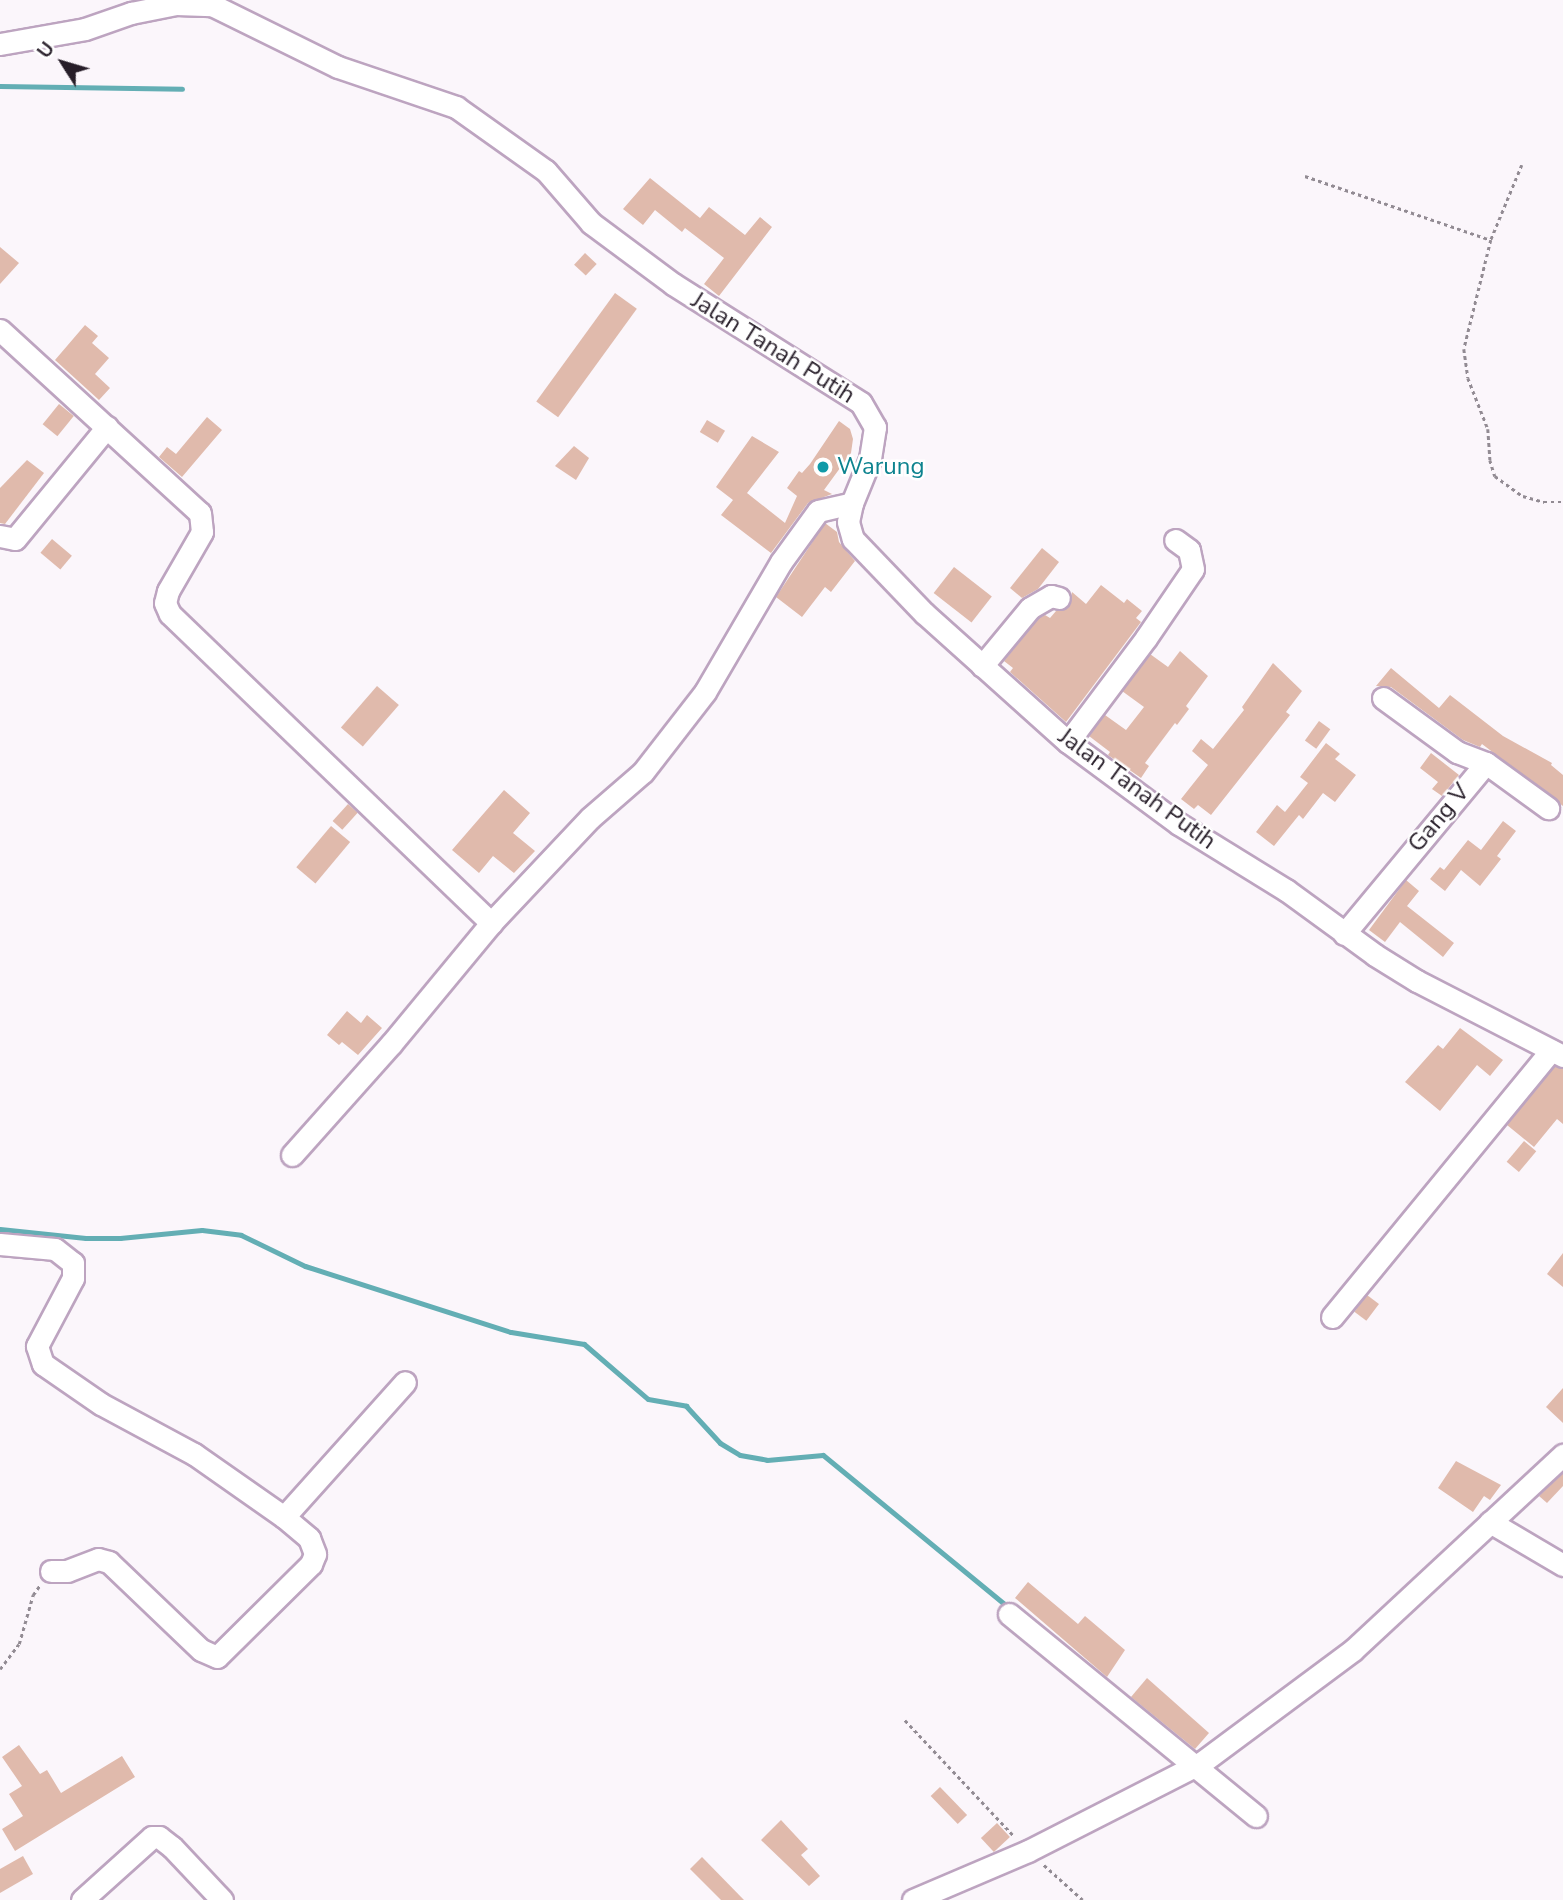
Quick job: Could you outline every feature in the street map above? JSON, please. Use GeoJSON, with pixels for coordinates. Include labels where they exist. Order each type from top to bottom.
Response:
{"type":"FeatureCollection","features":[{"type":"Feature","properties":{"kind":"street","name":"Jalan Tanah Putih"},"geometry":{"type":"LineString","coordinates":[[0,44],[85,29],[117,8],[201,3],[222,9],[338,67],[456,107],[546,171],[591,223],[673,284],[721,317],[861,403],[873,419],[874,439],[870,459],[852,503],[850,531],[860,549],[982,666],[1068,741],[1179,824],[1286,890],[1344,933],[1417,981],[1557,1053]]}},
{"type":"Feature","properties":{"kind":"street"},"geometry":{"type":"LineString","coordinates":[[0,330],[201,513],[202,532],[168,591],[165,603],[170,614],[491,923]]}},
{"type":"Feature","properties":{"kind":"street"},"geometry":{"type":"LineString","coordinates":[[0,536],[15,539],[107,427]]}},
{"type":"Feature","properties":{"kind":"street"},"geometry":{"type":"LineString","coordinates":[[292,1155],[391,1044],[491,923],[590,818],[643,772],[705,692],[780,562],[818,511],[852,503]]}},
{"type":"Feature","properties":{"kind":"street"},"geometry":{"type":"LineString","coordinates":[[1068,741],[1146,638],[1193,569],[1189,550],[1175,540]]}},
{"type":"Feature","properties":{"kind":"street"},"geometry":{"type":"LineString","coordinates":[[982,666],[1031,608],[1051,596],[1059,598]]}},
{"type":"Feature","properties":{"kind":"street"},"geometry":{"type":"LineString","coordinates":[[1383,698],[1457,752],[1486,763]]}},
{"type":"Feature","properties":{"kind":"street","name":"Gang V"},"geometry":{"type":"LineString","coordinates":[[1344,933],[1486,763],[1548,808]]}},
{"type":"Feature","properties":{"kind":"street"},"geometry":{"type":"LineString","coordinates":[[1332,1317],[1557,1053]]}},
{"type":"Feature","properties":{"kind":"street"},"geometry":{"type":"LineString","coordinates":[[0,1244],[55,1249],[73,1263],[73,1278],[37,1346],[43,1364],[101,1404],[194,1454],[284,1517],[312,1542],[315,1554],[311,1564],[216,1657],[201,1650],[109,1562],[99,1559],[67,1572],[51,1571]]}},
{"type":"Feature","properties":{"kind":"street"},"geometry":{"type":"LineString","coordinates":[[284,1517],[405,1382]]}},
{"type":"Feature","properties":{"kind":"street"},"geometry":{"type":"LineString","coordinates":[[913,1900],[1028,1850],[1204,1761],[1353,1650],[1563,1455]]}},
{"type":"Feature","properties":{"kind":"street"},"geometry":{"type":"LineString","coordinates":[[1490,1522],[1563,1565]]}},
{"type":"Feature","properties":{"kind":"street"},"geometry":{"type":"LineString","coordinates":[[1009,1614],[1204,1761],[1256,1816]]}},
{"type":"Feature","properties":{"kind":"street"},"geometry":{"type":"LineString","coordinates":[[82,1900],[152,1837],[159,1837],[172,1847],[222,1900]]}},
{"type":"Feature","properties":{"kind":"path"},"geometry":{"type":"LineString","coordinates":[[1522,165],[1491,240],[1464,349],[1468,378],[1488,429],[1490,460],[1500,482],[1533,500],[1563,502]]}},
{"type":"Feature","properties":{"kind":"path"},"geometry":{"type":"LineString","coordinates":[[1305,176],[1491,240]]}},
{"type":"Feature","properties":{"kind":"path"},"geometry":{"type":"LineString","coordinates":[[0,1669],[19,1644],[33,1595],[51,1571]]}},
{"type":"Feature","properties":{"kind":"path"},"geometry":{"type":"LineString","coordinates":[[905,1720],[1028,1850],[1083,1900]]}},
{"type":"Feature","properties":{"kind":"building"},"geometry":{"type":"Polygon","coordinates":[[[650,178],[700,218],[709,207],[745,235],[760,217],[772,227],[719,296],[704,284],[724,258],[685,228],[682,232],[655,210],[643,225],[623,209],[650,178]]]}},
{"type":"Feature","properties":{"kind":"building"},"geometry":{"type":"Polygon","coordinates":[[[0,247],[19,263],[0,284],[0,247]]]}},
{"type":"Feature","properties":{"kind":"building"},"geometry":{"type":"Polygon","coordinates":[[[585,253],[597,264],[586,276],[574,265],[585,253]]]}},
{"type":"Feature","properties":{"kind":"building"},"geometry":{"type":"Polygon","coordinates":[[[615,293],[637,309],[558,417],[536,401],[615,293]]]}},
{"type":"Feature","properties":{"kind":"building"},"geometry":{"type":"Polygon","coordinates":[[[85,325],[98,336],[92,343],[109,358],[95,374],[110,388],[99,400],[55,360],[85,325]]]}},
{"type":"Feature","properties":{"kind":"building"},"geometry":{"type":"Polygon","coordinates":[[[59,404],[74,416],[57,436],[43,424],[59,404]]]}},
{"type":"Feature","properties":{"kind":"building"},"geometry":{"type":"Polygon","coordinates":[[[207,417],[222,430],[182,477],[159,457],[167,447],[176,454],[207,417]]]}},
{"type":"Feature","properties":{"kind":"building"},"geometry":{"type":"Polygon","coordinates":[[[707,420],[725,431],[718,443],[700,432],[707,420]]]}},
{"type":"Feature","properties":{"kind":"building"},"geometry":{"type":"Polygon","coordinates":[[[839,421],[850,429],[853,439],[851,453],[824,490],[832,494],[808,503],[771,553],[721,515],[733,500],[716,487],[752,436],[779,452],[747,493],[785,523],[797,496],[787,488],[799,471],[802,473],[810,464],[839,421]]]}},
{"type":"Feature","properties":{"kind":"building"},"geometry":{"type":"Polygon","coordinates":[[[574,446],[589,458],[576,480],[555,466],[574,446]]]}},
{"type":"Feature","properties":{"kind":"building"},"geometry":{"type":"Polygon","coordinates":[[[27,460],[44,473],[5,524],[0,523],[0,488],[27,460]]]}},
{"type":"Feature","properties":{"kind":"building"},"geometry":{"type":"Polygon","coordinates":[[[825,523],[837,532],[839,542],[855,561],[831,592],[825,587],[802,617],[776,597],[825,523]]]}},
{"type":"Feature","properties":{"kind":"building"},"geometry":{"type":"Polygon","coordinates":[[[52,539],[72,556],[60,570],[40,553],[52,539]]]}},
{"type":"Feature","properties":{"kind":"building"},"geometry":{"type":"Polygon","coordinates":[[[1042,548],[1059,562],[1038,589],[1022,598],[1010,588],[1042,548]]]}},
{"type":"Feature","properties":{"kind":"building"},"geometry":{"type":"Polygon","coordinates":[[[954,567],[992,597],[972,623],[934,593],[954,567]]]}},
{"type":"Feature","properties":{"kind":"building"},"geometry":{"type":"Polygon","coordinates":[[[1101,585],[1124,603],[1127,599],[1142,611],[1136,618],[1141,622],[1066,722],[1010,672],[1013,668],[1004,661],[1039,618],[1045,615],[1050,618],[1056,611],[1068,608],[1072,592],[1086,604],[1101,585]]]}},
{"type":"Feature","properties":{"kind":"building"},"geometry":{"type":"Polygon","coordinates":[[[1180,651],[1208,676],[1186,706],[1189,709],[1145,763],[1149,766],[1141,778],[1108,755],[1110,752],[1089,736],[1105,715],[1126,730],[1144,707],[1122,691],[1150,654],[1168,667],[1180,651]]]}},
{"type":"Feature","properties":{"kind":"building"},"geometry":{"type":"Polygon","coordinates":[[[1273,663],[1302,691],[1286,712],[1290,715],[1211,815],[1198,805],[1194,809],[1181,799],[1208,765],[1192,751],[1201,739],[1213,749],[1244,710],[1242,707],[1273,663]]]}},
{"type":"Feature","properties":{"kind":"building"},"geometry":{"type":"Polygon","coordinates":[[[1391,668],[1439,708],[1450,695],[1503,736],[1552,763],[1563,775],[1563,806],[1482,744],[1480,747],[1463,740],[1391,687],[1376,686],[1391,668]]]}},
{"type":"Feature","properties":{"kind":"building"},"geometry":{"type":"Polygon","coordinates":[[[377,686],[399,705],[363,747],[341,728],[377,686]]]}},
{"type":"Feature","properties":{"kind":"building"},"geometry":{"type":"Polygon","coordinates":[[[1319,721],[1330,729],[1316,749],[1305,740],[1319,721]]]}},
{"type":"Feature","properties":{"kind":"building"},"geometry":{"type":"Polygon","coordinates":[[[1326,743],[1340,754],[1335,759],[1356,775],[1335,802],[1323,793],[1303,819],[1299,815],[1274,846],[1256,832],[1277,805],[1285,812],[1308,783],[1300,777],[1326,743]]]}},
{"type":"Feature","properties":{"kind":"building"},"geometry":{"type":"Polygon","coordinates":[[[1431,753],[1459,775],[1442,796],[1432,789],[1438,782],[1420,768],[1431,753]]]}},
{"type":"Feature","properties":{"kind":"building"},"geometry":{"type":"Polygon","coordinates":[[[504,790],[530,813],[513,833],[535,851],[514,873],[493,856],[479,873],[452,850],[504,790]]]}},
{"type":"Feature","properties":{"kind":"building"},"geometry":{"type":"Polygon","coordinates":[[[348,804],[358,813],[342,830],[333,821],[348,804]]]}},
{"type":"Feature","properties":{"kind":"building"},"geometry":{"type":"Polygon","coordinates":[[[1503,821],[1516,831],[1497,856],[1501,859],[1480,886],[1461,870],[1445,891],[1430,879],[1440,867],[1444,870],[1468,840],[1481,850],[1503,821]]]}},
{"type":"Feature","properties":{"kind":"building"},"geometry":{"type":"Polygon","coordinates":[[[331,826],[350,842],[315,883],[296,867],[331,826]]]}},
{"type":"Feature","properties":{"kind":"building"},"geometry":{"type":"Polygon","coordinates":[[[1406,880],[1419,891],[1407,906],[1454,943],[1443,957],[1400,922],[1385,942],[1369,930],[1406,880]]]}},
{"type":"Feature","properties":{"kind":"building"},"geometry":{"type":"Polygon","coordinates":[[[347,1011],[361,1023],[367,1015],[382,1028],[358,1055],[342,1042],[339,1045],[327,1035],[347,1011]]]}},
{"type":"Feature","properties":{"kind":"building"},"geometry":{"type":"Polygon","coordinates":[[[1460,1028],[1503,1060],[1490,1076],[1477,1065],[1440,1111],[1405,1082],[1438,1045],[1443,1049],[1460,1028]]]}},
{"type":"Feature","properties":{"kind":"building"},"geometry":{"type":"Polygon","coordinates":[[[1555,1066],[1563,1069],[1563,1124],[1557,1119],[1534,1147],[1507,1125],[1555,1066]]]}},
{"type":"Feature","properties":{"kind":"building"},"geometry":{"type":"Polygon","coordinates":[[[1524,1141],[1536,1151],[1519,1172],[1507,1162],[1524,1141]]]}},
{"type":"Feature","properties":{"kind":"building"},"geometry":{"type":"Polygon","coordinates":[[[1563,1253],[1563,1287],[1547,1274],[1563,1253]]]}},
{"type":"Feature","properties":{"kind":"building"},"geometry":{"type":"Polygon","coordinates":[[[1367,1295],[1379,1304],[1366,1321],[1354,1312],[1367,1295]]]}},
{"type":"Feature","properties":{"kind":"building"},"geometry":{"type":"Polygon","coordinates":[[[1563,1388],[1563,1423],[1546,1407],[1563,1388]]]}},
{"type":"Feature","properties":{"kind":"building"},"geometry":{"type":"Polygon","coordinates":[[[1456,1461],[1501,1485],[1490,1500],[1484,1496],[1473,1512],[1438,1488],[1456,1461]]]}},
{"type":"Feature","properties":{"kind":"building"},"geometry":{"type":"Polygon","coordinates":[[[1563,1473],[1563,1486],[1547,1503],[1539,1496],[1563,1473]]]}},
{"type":"Feature","properties":{"kind":"building"},"geometry":{"type":"Polygon","coordinates":[[[1028,1582],[1078,1624],[1085,1616],[1125,1650],[1107,1677],[1015,1598],[1028,1582]]]}},
{"type":"Feature","properties":{"kind":"building"},"geometry":{"type":"Polygon","coordinates":[[[1147,1678],[1209,1733],[1195,1749],[1131,1697],[1147,1678]]]}},
{"type":"Feature","properties":{"kind":"building"},"geometry":{"type":"Polygon","coordinates":[[[19,1745],[40,1774],[47,1770],[61,1793],[122,1756],[135,1777],[15,1851],[2,1829],[23,1816],[9,1794],[22,1786],[2,1757],[19,1745]]]}},
{"type":"Feature","properties":{"kind":"building"},"geometry":{"type":"Polygon","coordinates":[[[940,1787],[967,1815],[958,1824],[931,1796],[940,1787]]]}},
{"type":"Feature","properties":{"kind":"building"},"geometry":{"type":"Polygon","coordinates":[[[781,1820],[808,1849],[801,1855],[820,1876],[809,1886],[761,1840],[781,1820]]]}},
{"type":"Feature","properties":{"kind":"building"},"geometry":{"type":"Polygon","coordinates":[[[997,1823],[1010,1837],[994,1852],[981,1838],[997,1823]]]}},
{"type":"Feature","properties":{"kind":"building"},"geometry":{"type":"Polygon","coordinates":[[[23,1856],[33,1874],[0,1893],[0,1869],[23,1856]]]}},
{"type":"Feature","properties":{"kind":"building"},"geometry":{"type":"Polygon","coordinates":[[[702,1857],[744,1900],[721,1900],[690,1869],[702,1857]]]}},
{"type":"Feature","properties":{"kind":"waterway"},"geometry":{"type":"LineString","coordinates":[[0,86],[182,89]]}},
{"type":"Feature","properties":{"kind":"waterway"},"geometry":{"type":"LineString","coordinates":[[0,1229],[86,1238],[120,1238],[202,1230],[241,1235],[305,1266],[511,1332],[584,1344],[648,1399],[686,1406],[720,1443],[740,1455],[767,1460],[823,1455],[1008,1607]]}},
{"type":"Feature","properties":{"kind":"place","name":"Warung"},"geometry":{"type":"Point","coordinates":[823,467]}}]}
